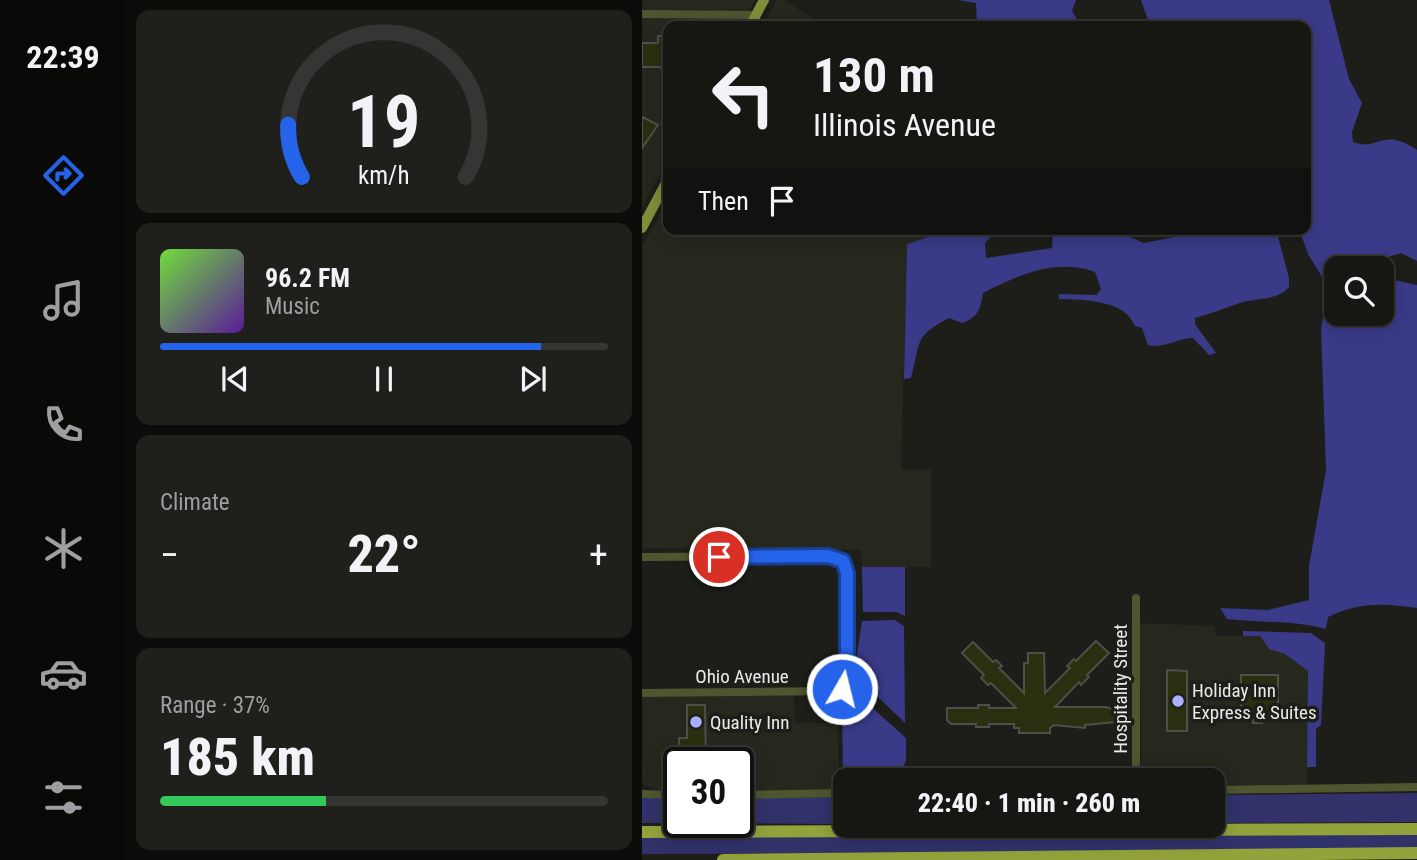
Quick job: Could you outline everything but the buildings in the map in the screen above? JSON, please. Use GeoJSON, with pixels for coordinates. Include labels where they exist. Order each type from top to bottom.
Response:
{"type":"FeatureCollection","features":[{"type":"Feature","properties":{"kind":"highway"},"geometry":{"type":"LineString","coordinates":[[642,832],[1417,829]]}},
{"type":"Feature","properties":{"kind":"highway"},"geometry":{"type":"LineString","coordinates":[[722,860],[1417,853]]}},
{"type":"Feature","properties":{"kind":"main road"},"geometry":{"type":"LineString","coordinates":[[753,21],[764,0]]}},
{"type":"Feature","properties":{"kind":"main road"},"geometry":{"type":"LineString","coordinates":[[642,228],[663,188]]}},
{"type":"Feature","properties":{"kind":"street"},"geometry":{"type":"LineString","coordinates":[[642,14],[756,15]]}},
{"type":"Feature","properties":{"kind":"street","name":"Ohio Avenue"},"geometry":{"type":"LineString","coordinates":[[642,557],[840,558],[847,573],[847,669],[842,689],[642,693]]}},
{"type":"Feature","properties":{"kind":"street","name":"Hospitality Street"},"geometry":{"type":"LineString","coordinates":[[1136,598],[1136,768]]}},
{"type":"Feature","properties":{"kind":"street"},"geometry":{"type":"LineString","coordinates":[[1225,790],[1417,787]]}},
{"type":"Feature","properties":{"kind":"street"},"geometry":{"type":"LineString","coordinates":[[754,795],[833,793]]}},
{"type":"Feature","properties":{"kind":"street"},"geometry":{"type":"LineString","coordinates":[[642,794],[663,795]]}},
{"type":"Feature","properties":{"kind":"shaded area"},"geometry":{"type":"Polygon","coordinates":[[[642,0],[755,0],[744,21],[663,21],[663,168],[642,207],[642,0]]]}},
{"type":"Feature","properties":{"kind":"shaded area"},"geometry":{"type":"Polygon","coordinates":[[[777,0],[784,0],[816,21],[766,21],[777,0]]]}},
{"type":"Feature","properties":{"kind":"shaded area"},"geometry":{"type":"Polygon","coordinates":[[[958,0],[1076,0],[1072,11],[1078,21],[977,21],[976,3],[958,0]]]}},
{"type":"Feature","properties":{"kind":"shaded area"},"geometry":{"type":"Polygon","coordinates":[[[1141,0],[1329,0],[1349,79],[1362,103],[1352,132],[1353,142],[1369,144],[1395,140],[1417,150],[1417,261],[1401,253],[1391,256],[1324,256],[1324,287],[1322,277],[1308,254],[1301,235],[1311,235],[1311,21],[1148,21],[1141,0]]]}},
{"type":"Feature","properties":{"kind":"shaded area"},"geometry":{"type":"Polygon","coordinates":[[[663,208],[663,235],[934,235],[907,244],[901,470],[931,470],[931,567],[862,567],[861,550],[642,548],[642,247],[663,208]]]}},
{"type":"Feature","properties":{"kind":"shaded area"},"geometry":{"type":"Polygon","coordinates":[[[934,235],[992,235],[985,243],[986,258],[1052,248],[1053,235],[1126,235],[1144,243],[1182,235],[1278,235],[1289,287],[1278,295],[1244,302],[1195,318],[1195,324],[1216,353],[1209,355],[1193,338],[1159,346],[1148,345],[1142,328],[1135,326],[1130,317],[1113,306],[1091,301],[1059,299],[1059,294],[1097,295],[1101,289],[1095,272],[1066,267],[1038,270],[983,293],[978,312],[968,321],[962,323],[949,318],[929,331],[920,342],[911,378],[904,379],[907,244],[934,235]]]}},
{"type":"Feature","properties":{"kind":"shaded area"},"geometry":{"type":"Polygon","coordinates":[[[1394,280],[1417,285],[1417,608],[1394,605],[1360,606],[1328,617],[1326,629],[1289,623],[1227,619],[1220,608],[1268,610],[1309,600],[1309,566],[1326,470],[1321,329],[1324,310],[1324,326],[1394,326],[1394,280]]]}},
{"type":"Feature","properties":{"kind":"shaded area"},"geometry":{"type":"Polygon","coordinates":[[[862,567],[905,567],[905,616],[896,612],[863,612],[862,567]]]}},
{"type":"Feature","properties":{"kind":"shaded area"},"geometry":{"type":"Polygon","coordinates":[[[895,620],[904,626],[905,723],[854,674],[862,621],[895,620]]]}},
{"type":"Feature","properties":{"kind":"shaded area"},"geometry":{"type":"Polygon","coordinates":[[[1140,623],[1214,626],[1216,636],[1260,636],[1266,645],[1285,654],[1308,671],[1307,785],[1225,785],[1225,768],[1141,768],[1140,623]]]}},
{"type":"Feature","properties":{"kind":"shaded area"},"geometry":{"type":"Polygon","coordinates":[[[1243,631],[1311,633],[1325,643],[1321,725],[1316,729],[1316,767],[1307,767],[1308,671],[1285,654],[1269,649],[1260,636],[1243,636],[1243,631]]]}},
{"type":"Feature","properties":{"kind":"shaded area"},"geometry":{"type":"Polygon","coordinates":[[[794,695],[795,723],[838,723],[839,768],[833,768],[833,790],[754,791],[754,747],[663,747],[663,790],[656,790],[642,783],[642,697],[794,695]]]}},
{"type":"Feature","properties":{"kind":"shaded area"},"geometry":{"type":"Polygon","coordinates":[[[859,696],[906,738],[906,760],[903,768],[843,768],[842,716],[859,696]]]}},
{"type":"Feature","properties":{"kind":"shaded area"},"geometry":{"type":"Polygon","coordinates":[[[1417,793],[1417,822],[1225,823],[1225,795],[1417,793]]]}},
{"type":"Feature","properties":{"kind":"shaded area"},"geometry":{"type":"Polygon","coordinates":[[[833,797],[833,824],[754,824],[754,798],[833,797]]]}},
{"type":"Feature","properties":{"kind":"shaded area"},"geometry":{"type":"Polygon","coordinates":[[[642,798],[663,798],[663,823],[642,823],[642,798]]]}},
{"type":"Feature","properties":{"kind":"shaded area"},"geometry":{"type":"Polygon","coordinates":[[[1417,834],[1417,851],[642,854],[642,837],[1225,838],[1225,835],[1417,834]]]}},
{"type":"Feature","properties":{"kind":"place","name":"Holiday Inn Express & Suites"},"geometry":{"type":"Point","coordinates":[1178,701]}},
{"type":"Feature","properties":{"kind":"place","name":"Quality Inn"},"geometry":{"type":"Point","coordinates":[696,722]}},
{"type":"Feature","properties":{"kind":"route"},"geometry":{"type":"LineString","coordinates":[[719,557],[828,556],[843,561],[847,573],[847,669],[842,689]]}}]}
